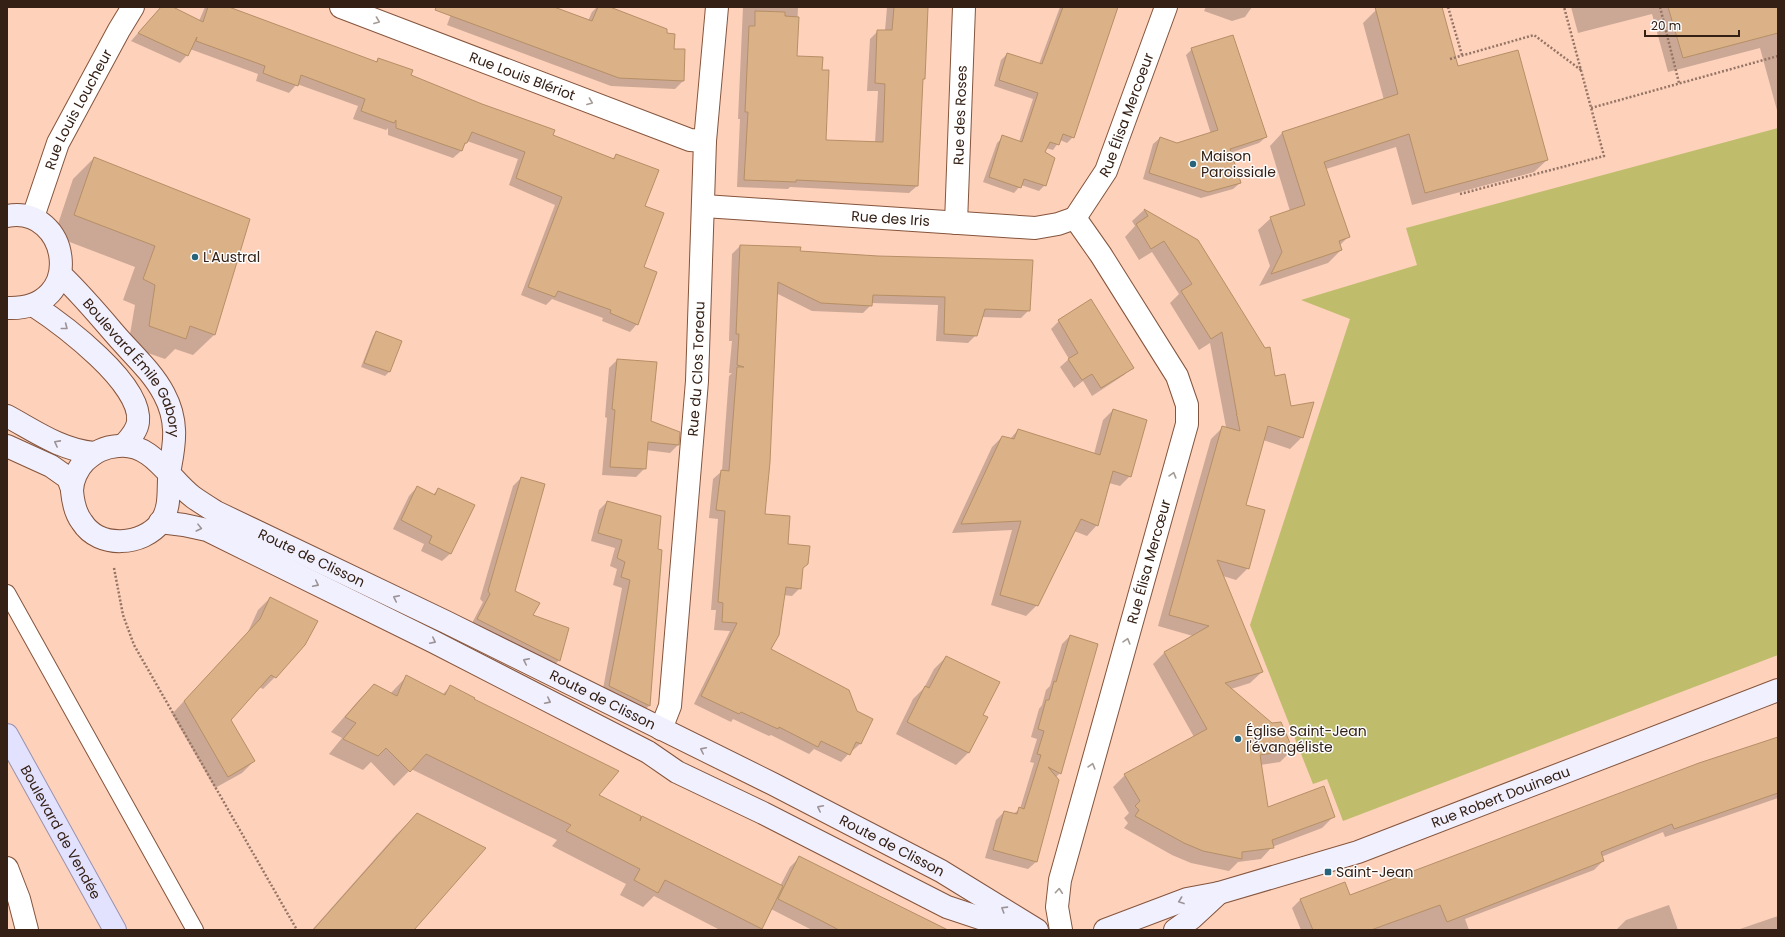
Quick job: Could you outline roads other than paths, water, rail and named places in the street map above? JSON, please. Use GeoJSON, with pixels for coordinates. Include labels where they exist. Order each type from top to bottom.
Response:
{"type":"FeatureCollection","features":[{"type":"Feature","properties":{"kind":"main road"},"geometry":{"type":"LineString","coordinates":[[7,216],[16,214],[33,217],[51,232],[59,248],[61,275],[55,287],[45,298],[33,305],[20,308],[7,308]]}},
{"type":"Feature","properties":{"kind":"main road","name":"Boulevard Émile Gabory"},"geometry":{"type":"LineString","coordinates":[[61,275],[82,296],[145,368],[164,395],[175,425],[169,473]]}},
{"type":"Feature","properties":{"kind":"main road","name":"Boulevard Émile Gabory"},"geometry":{"type":"LineString","coordinates":[[33,305],[58,321],[95,351],[122,383],[130,395],[138,408],[138,423],[134,434],[124,445]]}},
{"type":"Feature","properties":{"kind":"main road"},"geometry":{"type":"LineString","coordinates":[[7,416],[61,446],[78,451],[94,453]]}},
{"type":"Feature","properties":{"kind":"main road"},"geometry":{"type":"LineString","coordinates":[[13,449],[51,466],[68,478],[72,489],[74,507],[82,523],[95,535],[112,541],[130,541],[147,534],[160,522],[166,511],[169,498],[169,473],[152,456],[139,449],[124,445],[108,447],[94,453],[83,463],[76,475],[72,489]]}},
{"type":"Feature","properties":{"kind":"main road","name":"Route de Clisson"},"geometry":{"type":"LineString","coordinates":[[169,473],[192,496],[216,512],[454,625],[941,870],[1037,930]]}},
{"type":"Feature","properties":{"kind":"main road","name":"Route de Clisson"},"geometry":{"type":"LineString","coordinates":[[160,522],[207,530],[434,642],[648,752],[677,772],[763,813],[948,907],[1016,930]]}},
{"type":"Feature","properties":{"kind":"main road","name":"Rue Robert Douineau"},"geometry":{"type":"LineString","coordinates":[[1105,930],[1187,899],[1219,893],[1358,852],[1778,690]]}},
{"type":"Feature","properties":{"kind":"main road"},"geometry":{"type":"LineString","coordinates":[[648,752],[661,728]]}},
{"type":"Feature","properties":{"kind":"main road","name":"Boulevard de Vendée"},"geometry":{"type":"LineString","coordinates":[[7,735],[115,930]]}},
{"type":"Feature","properties":{"kind":"main road","name":"Rue Robert Douineau"},"geometry":{"type":"LineString","coordinates":[[1175,930],[1192,918],[1219,893]]}},
{"type":"Feature","properties":{"kind":"street","name":"Rue Louis Loucheur"},"geometry":{"type":"LineString","coordinates":[[33,217],[58,143],[133,7]]}},
{"type":"Feature","properties":{"kind":"street","name":"Rue Louis Blériot"},"geometry":{"type":"LineString","coordinates":[[341,7],[690,140],[705,141]]}},
{"type":"Feature","properties":{"kind":"street","name":"Rue du Clos Toreau"},"geometry":{"type":"LineString","coordinates":[[661,728],[670,706],[697,381],[705,141],[717,7]]}},
{"type":"Feature","properties":{"kind":"street","name":"Rue des Roses"},"geometry":{"type":"LineString","coordinates":[[956,223],[964,7]]}},
{"type":"Feature","properties":{"kind":"street","name":"Rue Élisa Mercoeur"},"geometry":{"type":"LineString","coordinates":[[1076,218],[1106,171],[1166,7]]}},
{"type":"Feature","properties":{"kind":"street","name":"Rue des Iris"},"geometry":{"type":"LineString","coordinates":[[704,206],[1035,228],[1058,224],[1076,218]]}},
{"type":"Feature","properties":{"kind":"street","name":"Rue Élisa Mercœur"},"geometry":{"type":"LineString","coordinates":[[1061,930],[1057,908],[1060,880],[1187,424],[1187,405],[1176,376],[1101,255],[1076,218]]}},
{"type":"Feature","properties":{"kind":"street"},"geometry":{"type":"LineString","coordinates":[[7,868],[20,899],[27,930]]}},
{"type":"Feature","properties":{"kind":"lane"},"geometry":{"type":"LineString","coordinates":[[7,593],[195,930]]}},
{"type":"Feature","properties":{"kind":"place","name":"Maison Paroissiale"},"geometry":{"type":"Point","coordinates":[1193,164]}},
{"type":"Feature","properties":{"kind":"place","name":"L'Austral"},"geometry":{"type":"Point","coordinates":[195,257]}},
{"type":"Feature","properties":{"kind":"place","name":"Église Saint-Jean l'évangéliste"},"geometry":{"type":"Point","coordinates":[1238,739]}},
{"type":"Feature","properties":{"kind":"place","name":"Saint-Jean"},"geometry":{"type":"Point","coordinates":[1328,872]}}]}
